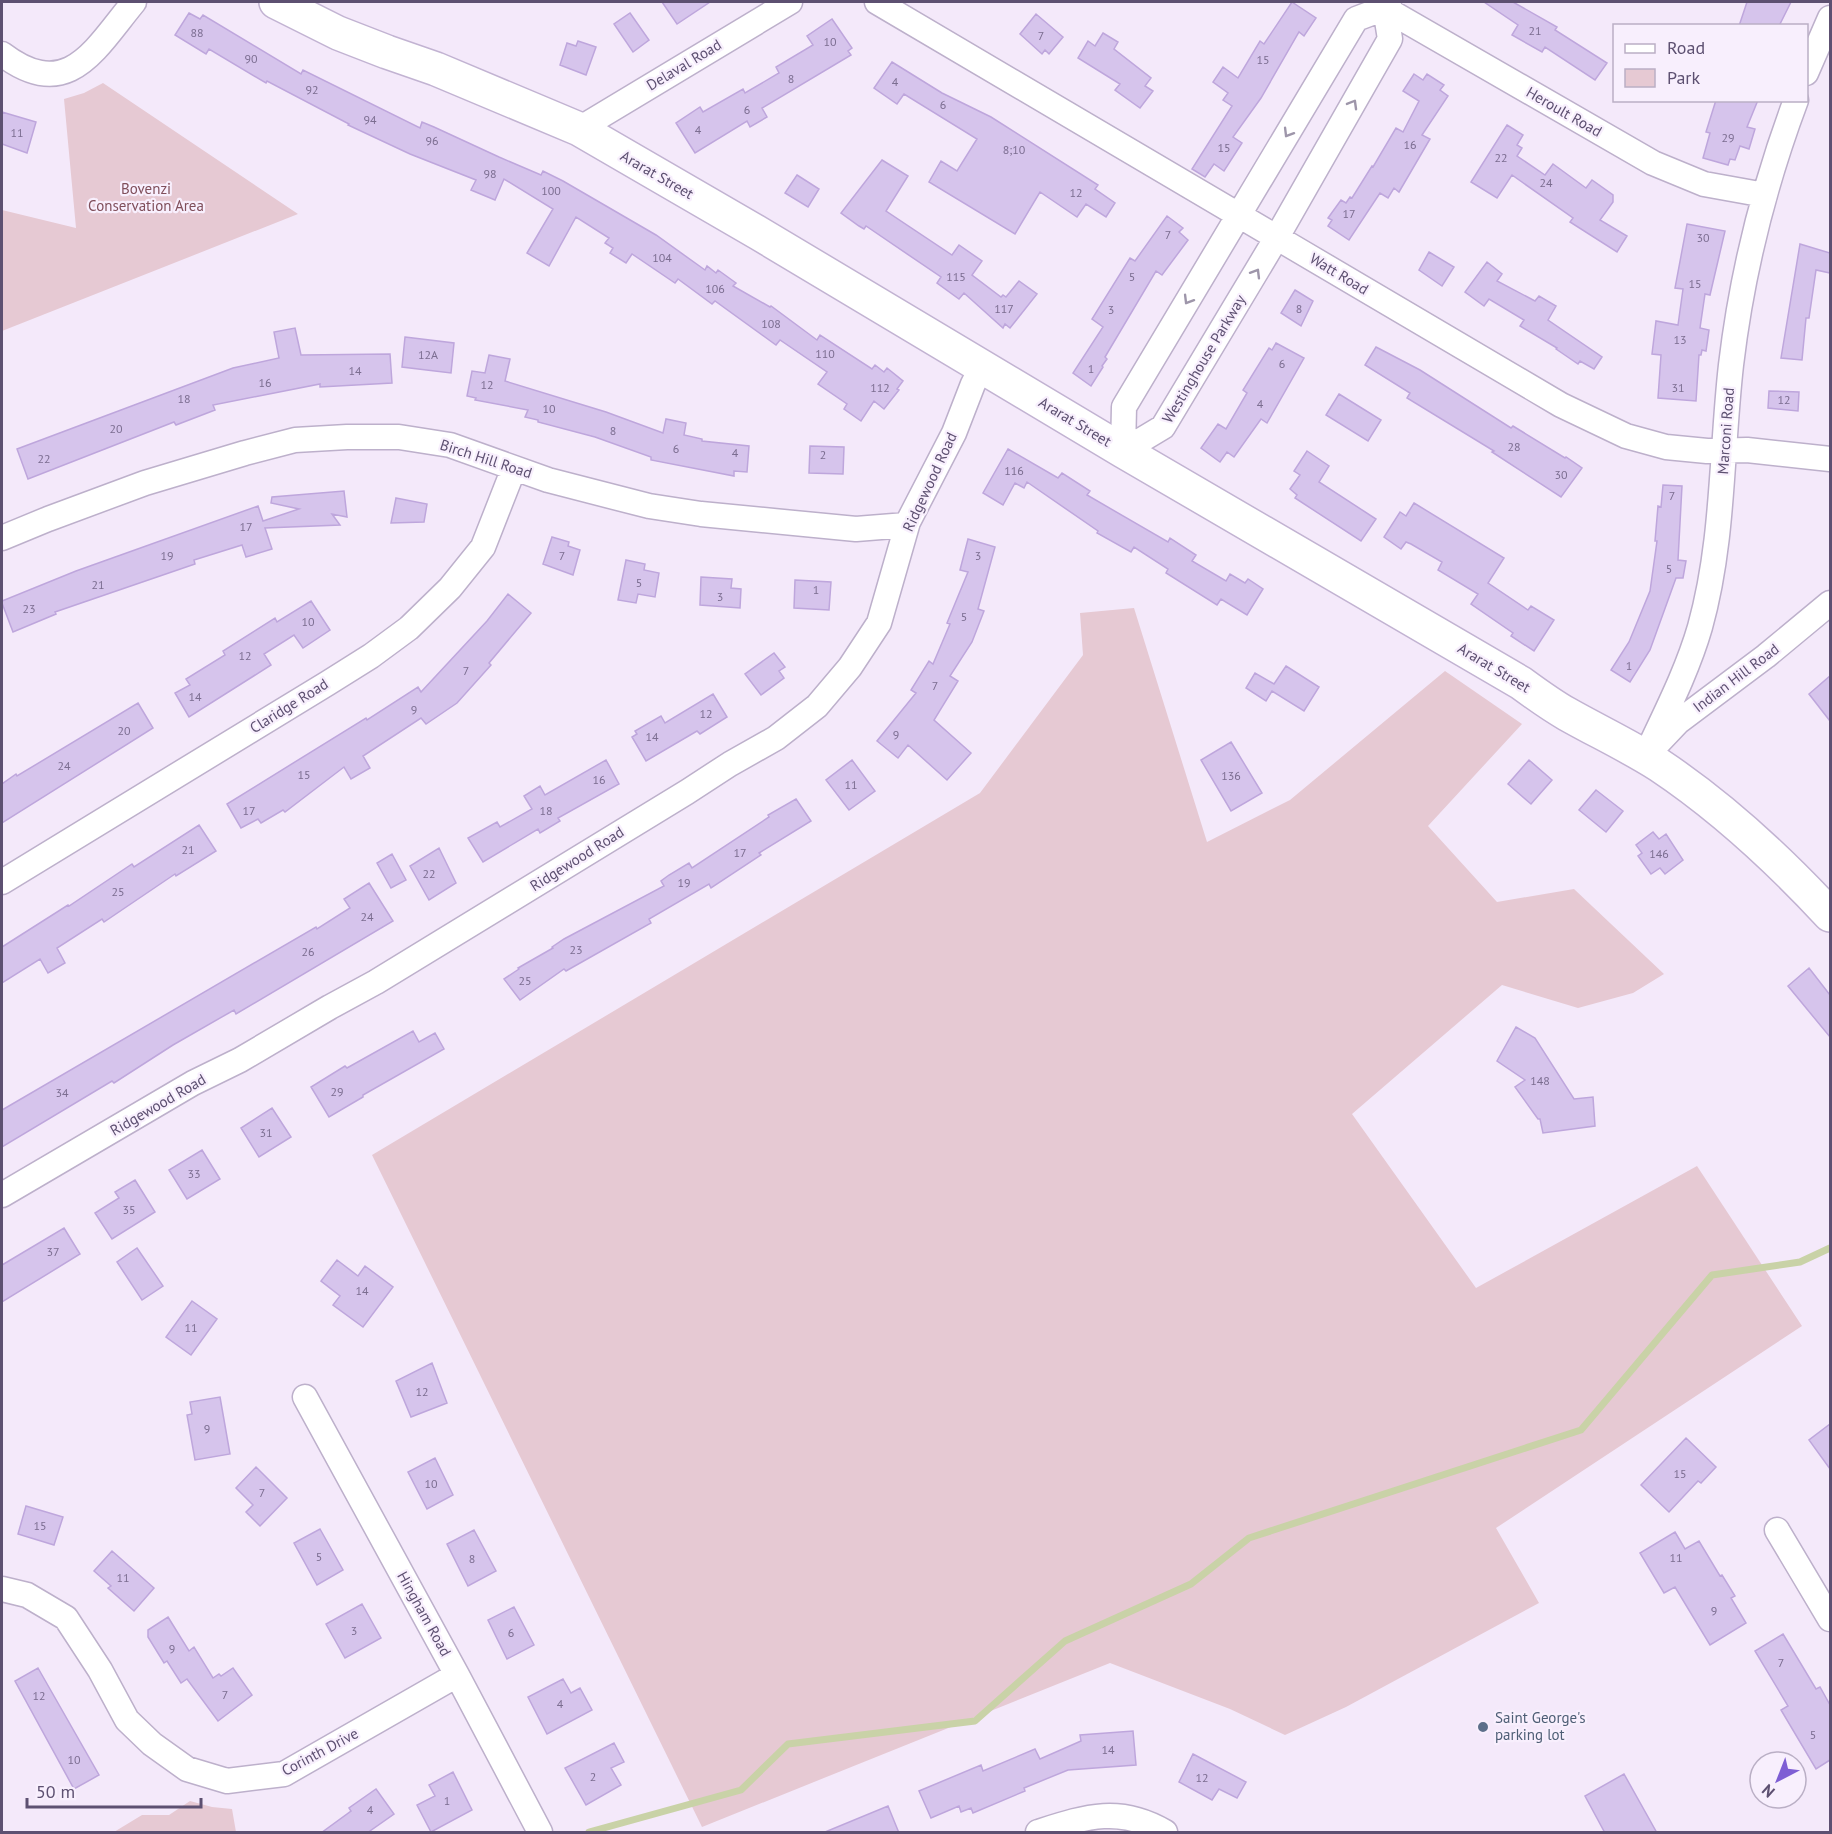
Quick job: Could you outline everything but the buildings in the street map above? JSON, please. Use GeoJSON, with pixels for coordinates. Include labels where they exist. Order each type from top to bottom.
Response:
{"type":"FeatureCollection","features":[{"type":"Feature","properties":{"kind":"main road","name":"Ararat Street"},"geometry":{"type":"LineString","coordinates":[[276,2],[338,33],[436,69],[579,129],[770,240],[1123,451],[1645,757],[1698,794],[1739,827],[1781,864],[1830,915]]}},
{"type":"Feature","properties":{"kind":"street"},"geometry":{"type":"LineString","coordinates":[[2,54],[16,64],[38,72],[54,73],[71,69],[90,56],[134,2]]}},
{"type":"Feature","properties":{"kind":"street","name":"Delaval Road"},"geometry":{"type":"LineString","coordinates":[[579,129],[790,2]]}},
{"type":"Feature","properties":{"kind":"street","name":"Watt Road"},"geometry":{"type":"LineString","coordinates":[[877,2],[1561,405],[1604,427],[1635,439],[1686,450],[1747,450],[1830,459]]}},
{"type":"Feature","properties":{"kind":"street"},"geometry":{"type":"LineString","coordinates":[[1123,451],[1124,407],[1356,19],[1383,4]]}},
{"type":"Feature","properties":{"kind":"street","name":"Heroult Road"},"geometry":{"type":"LineString","coordinates":[[1383,4],[1653,163],[1704,184],[1765,195]]}},
{"type":"Feature","properties":{"kind":"street","name":"Westinghouse Parkway"},"geometry":{"type":"LineString","coordinates":[[1123,451],[1163,428],[1277,237],[1390,39],[1383,4]]}},
{"type":"Feature","properties":{"kind":"street"},"geometry":{"type":"LineString","coordinates":[[1808,68],[1830,18]]}},
{"type":"Feature","properties":{"kind":"street","name":"Marconi Road"},"geometry":{"type":"LineString","coordinates":[[1645,757],[1677,688],[1699,629],[1718,537],[1731,372],[1752,239],[1795,102]]}},
{"type":"Feature","properties":{"kind":"street","name":"Ridgewood Road"},"geometry":{"type":"LineString","coordinates":[[2,1195],[184,1088],[240,1060],[376,982],[776,738],[817,706],[850,667],[879,623],[908,522],[954,433],[982,367]]}},
{"type":"Feature","properties":{"kind":"street","name":"Birch Hill Road"},"geometry":{"type":"LineString","coordinates":[[2,538],[145,483],[295,440],[399,437],[450,445],[548,480],[649,507],[856,529],[906,525],[908,522]]}},
{"type":"Feature","properties":{"kind":"street","name":"Claridge Road"},"geometry":{"type":"LineString","coordinates":[[2,882],[371,656],[409,628],[450,588],[483,547],[514,468]]}},
{"type":"Feature","properties":{"kind":"street","name":"Indian Hill Road"},"geometry":{"type":"LineString","coordinates":[[1645,757],[1678,722],[1766,656],[1830,603]]}},
{"type":"Feature","properties":{"kind":"street","name":"Hingham Road"},"geometry":{"type":"LineString","coordinates":[[305,1397],[457,1675],[540,1833]]}},
{"type":"Feature","properties":{"kind":"street"},"geometry":{"type":"LineString","coordinates":[[1777,1530],[1830,1619]]}},
{"type":"Feature","properties":{"kind":"street","name":"Corinth Drive"},"geometry":{"type":"LineString","coordinates":[[2,1589],[27,1595],[66,1618],[100,1670],[128,1720],[152,1744],[187,1769],[227,1781],[284,1774],[457,1675]]}},
{"type":"Feature","properties":{"kind":"street"},"geometry":{"type":"LineString","coordinates":[[1038,1833],[1087,1817],[1110,1814],[1133,1818],[1165,1833]]}},
{"type":"Feature","properties":{"kind":"green space","name":"Bovenzi Conservation Area"},"geometry":{"type":"Polygon","coordinates":[[[103,83],[298,214],[2,331],[2,210],[76,228],[64,99],[84,93],[103,83]]]}},
{"type":"Feature","properties":{"kind":"green space"},"geometry":{"type":"Polygon","coordinates":[[[1134,608],[1207,842],[1290,800],[1445,671],[1522,724],[1428,826],[1497,902],[1574,889],[1664,974],[1633,993],[1578,1008],[1502,985],[1352,1114],[1476,1288],[1697,1166],[1802,1326],[1496,1528],[1539,1603],[1346,1707],[1285,1735],[1230,1709],[1110,1663],[702,1827],[372,1155],[980,793],[1083,655],[1080,613],[1134,608]]]}},
{"type":"Feature","properties":{"kind":"green space"},"geometry":{"type":"Polygon","coordinates":[[[190,1801],[232,1809],[236,1832],[114,1832],[142,1815],[169,1815],[190,1801]]]}},
{"type":"Feature","properties":{"kind":"waterway"},"geometry":{"type":"LineString","coordinates":[[589,1832],[741,1790],[788,1744],[975,1721],[1065,1641],[1191,1584],[1249,1538],[1581,1430],[1712,1275],[1800,1262],[1830,1248]]}},
{"type":"Feature","properties":{"kind":"place","name":"Saint George's parking lot"},"geometry":{"type":"Point","coordinates":[1483,1727]}}]}
